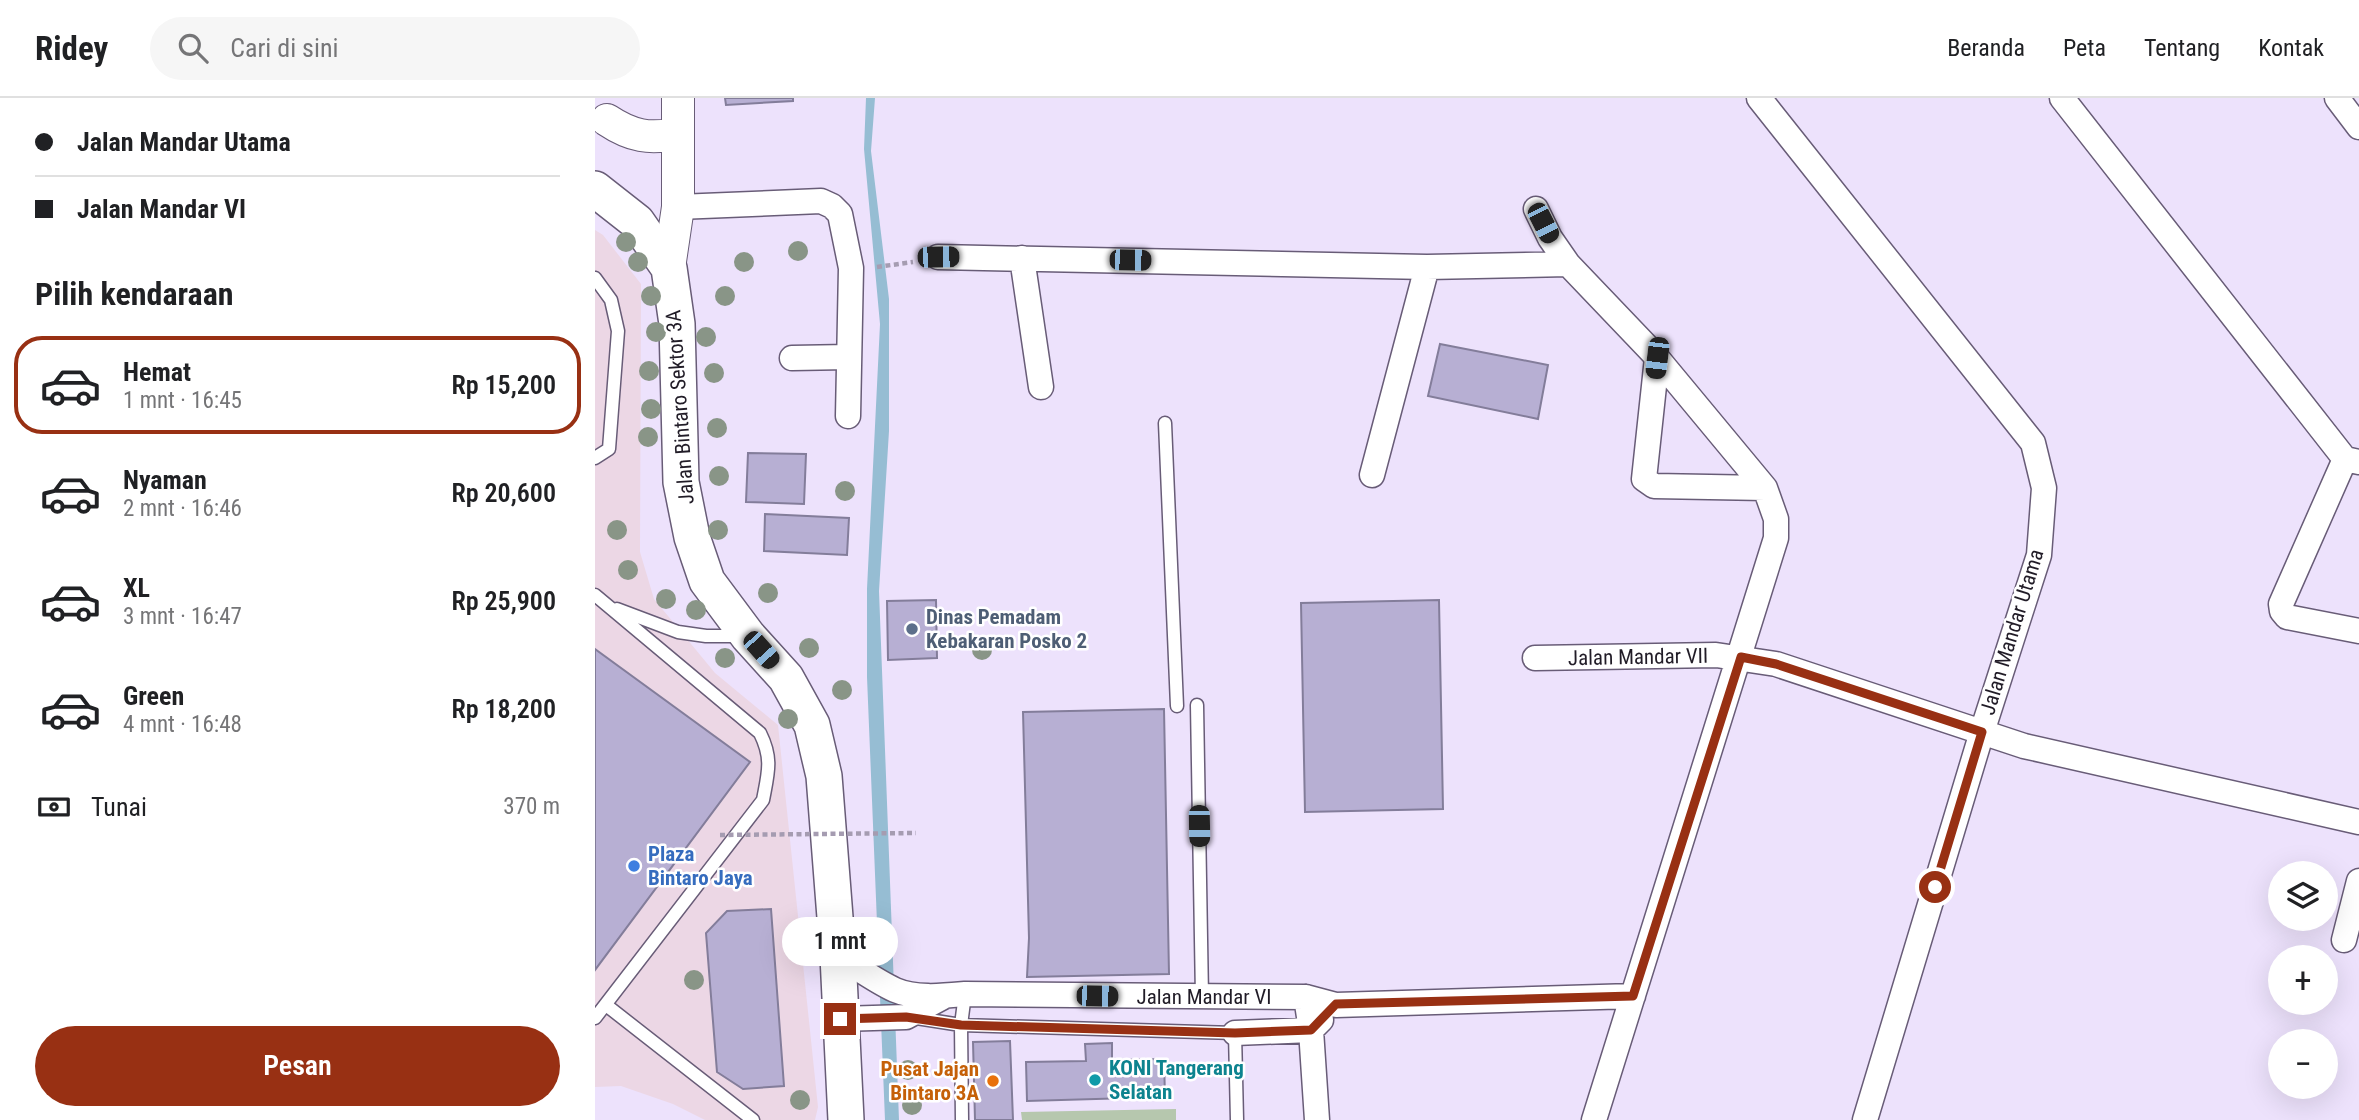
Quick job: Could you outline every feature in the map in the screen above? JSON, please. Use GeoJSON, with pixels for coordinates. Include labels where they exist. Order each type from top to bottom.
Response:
{"type":"FeatureCollection","features":[{"type":"Feature","properties":{"kind":"main road","name":"Jalan Bintaro Sektor 3A"},"geometry":{"type":"LineString","coordinates":[[595,189],[637,222],[669,268],[677,324],[681,481],[692,537],[707,581],[748,636],[786,678],[812,725],[824,776],[848,962],[851,1019],[841,1114]]}},
{"type":"Feature","properties":{"kind":"street"},"geometry":{"type":"LineString","coordinates":[[669,268],[678,207],[678,98]]}},
{"type":"Feature","properties":{"kind":"street","name":"Jalan Mandar Utama"},"geometry":{"type":"LineString","coordinates":[[1759,98],[2033,443],[2044,488],[2039,555],[1982,732],[1865,1120]]}},
{"type":"Feature","properties":{"kind":"street"},"geometry":{"type":"LineString","coordinates":[[2062,98],[2352,460],[2281,604],[2287,617],[2359,631]]}},
{"type":"Feature","properties":{"kind":"street"},"geometry":{"type":"LineString","coordinates":[[2337,98],[2359,127]]}},
{"type":"Feature","properties":{"kind":"street"},"geometry":{"type":"LineString","coordinates":[[608,114],[622,131],[640,137],[660,138],[678,133]]}},
{"type":"Feature","properties":{"kind":"street"},"geometry":{"type":"LineString","coordinates":[[678,207],[821,201],[840,214],[851,268],[848,416]]}},
{"type":"Feature","properties":{"kind":"street"},"geometry":{"type":"LineString","coordinates":[[1536,209],[1568,264],[1657,358],[1765,488],[1776,519],[1776,538],[1741,657],[1594,1120]]}},
{"type":"Feature","properties":{"kind":"street"},"geometry":{"type":"LineString","coordinates":[[938,257],[1427,267],[1568,264]]}},
{"type":"Feature","properties":{"kind":"street"},"geometry":{"type":"LineString","coordinates":[[1022,258],[1041,387]]}},
{"type":"Feature","properties":{"kind":"street"},"geometry":{"type":"LineString","coordinates":[[1372,475],[1427,267]]}},
{"type":"Feature","properties":{"kind":"street"},"geometry":{"type":"LineString","coordinates":[[792,358],[848,357]]}},
{"type":"Feature","properties":{"kind":"street"},"geometry":{"type":"LineString","coordinates":[[1657,358],[1644,479],[1654,486],[1765,488]]}},
{"type":"Feature","properties":{"kind":"street","name":"Jalan Mandar VII"},"geometry":{"type":"LineString","coordinates":[[1535,659],[1716,655],[1741,657],[1776,664],[2024,746],[2359,822]]}},
{"type":"Feature","properties":{"kind":"street"},"geometry":{"type":"LineString","coordinates":[[2344,940],[2359,881]]}},
{"type":"Feature","properties":{"kind":"street","name":"Jalan Mandar VI"},"geometry":{"type":"LineString","coordinates":[[848,962],[896,990],[911,994],[1305,997],[1336,1004],[1633,996]]}},
{"type":"Feature","properties":{"kind":"street","name":"Jalan Mandar VI"},"geometry":{"type":"LineString","coordinates":[[851,1019],[904,1017],[955,995]]}},
{"type":"Feature","properties":{"kind":"street"},"geometry":{"type":"LineString","coordinates":[[1305,997],[1311,1030],[1317,1120]]}},
{"type":"Feature","properties":{"kind":"street"},"geometry":{"type":"LineString","coordinates":[[1311,1030],[1336,1004]]}},
{"type":"Feature","properties":{"kind":"street","name":"Jalan Mandar VI"},"geometry":{"type":"LineString","coordinates":[[1235,1033],[1311,1030]]}},
{"type":"Feature","properties":{"kind":"lane"},"geometry":{"type":"LineString","coordinates":[[595,278],[611,300],[618,331],[609,449],[595,458]]}},
{"type":"Feature","properties":{"kind":"lane"},"geometry":{"type":"LineString","coordinates":[[1165,423],[1177,706]]}},
{"type":"Feature","properties":{"kind":"lane"},"geometry":{"type":"LineString","coordinates":[[595,594],[759,733],[768,749],[764,800],[595,1018]]}},
{"type":"Feature","properties":{"kind":"lane"},"geometry":{"type":"LineString","coordinates":[[607,605],[678,632],[706,636],[748,636]]}},
{"type":"Feature","properties":{"kind":"lane"},"geometry":{"type":"LineString","coordinates":[[1197,705],[1202,997]]}},
{"type":"Feature","properties":{"kind":"lane"},"geometry":{"type":"LineString","coordinates":[[955,995],[961,1025],[962,1120]]}},
{"type":"Feature","properties":{"kind":"lane"},"geometry":{"type":"LineString","coordinates":[[606,1005],[753,1120]]}},
{"type":"Feature","properties":{"kind":"lane"},"geometry":{"type":"LineString","coordinates":[[904,1017],[961,1025],[1235,1033],[1237,1120]]}},
{"type":"Feature","properties":{"kind":"path"},"geometry":{"type":"LineString","coordinates":[[868,267],[900,265]]}},
{"type":"Feature","properties":{"kind":"path"},"geometry":{"type":"LineString","coordinates":[[720,835],[916,833]]}},
{"type":"Feature","properties":{"kind":"shaded area"},"geometry":{"type":"Polygon","coordinates":[[[595,230],[603,235],[641,284],[640,552],[654,599],[715,673],[778,725],[818,1107],[815,1120],[705,1120],[673,1104],[621,1086],[595,1087],[595,230]]]}},
{"type":"Feature","properties":{"kind":"green space"},"geometry":{"type":"Polygon","coordinates":[[[1176,1109],[1176,1120],[1022,1120],[1021,1112],[1176,1109]]]}},
{"type":"Feature","properties":{"kind":"water"},"geometry":{"type":"Polygon","coordinates":[[[866,98],[875,98],[871,151],[889,299],[889,431],[879,591],[899,1120],[885,1120],[867,677],[867,589],[880,324],[864,149],[866,98]]]}},
{"type":"Feature","properties":{"kind":"building"},"geometry":{"type":"Polygon","coordinates":[[[725,98],[793,98],[793,101],[726,105],[725,98]]]}},
{"type":"Feature","properties":{"kind":"building"},"geometry":{"type":"Polygon","coordinates":[[[1440,344],[1548,365],[1538,419],[1428,396],[1440,344]]]}},
{"type":"Feature","properties":{"kind":"building"},"geometry":{"type":"Polygon","coordinates":[[[748,453],[806,454],[804,504],[746,502],[748,453]]]}},
{"type":"Feature","properties":{"kind":"building"},"geometry":{"type":"Polygon","coordinates":[[[765,514],[849,518],[847,555],[764,551],[765,514]]]}},
{"type":"Feature","properties":{"kind":"building","name":"Dinas Pemadam Kebakaran Posko 2"},"geometry":{"type":"Polygon","coordinates":[[[936,600],[937,658],[888,660],[887,601],[936,600]]]}},
{"type":"Feature","properties":{"kind":"building"},"geometry":{"type":"Polygon","coordinates":[[[1439,600],[1443,809],[1305,812],[1301,603],[1439,600]]]}},
{"type":"Feature","properties":{"kind":"building","name":"Plaza Bintaro Jaya"},"geometry":{"type":"Polygon","coordinates":[[[595,649],[750,762],[595,970],[595,649]]]}},
{"type":"Feature","properties":{"kind":"building"},"geometry":{"type":"Polygon","coordinates":[[[1164,709],[1169,974],[1027,977],[1029,938],[1023,712],[1164,709]]]}},
{"type":"Feature","properties":{"kind":"building"},"geometry":{"type":"Polygon","coordinates":[[[771,909],[784,1086],[743,1089],[717,1072],[706,933],[727,911],[771,909]]]}},
{"type":"Feature","properties":{"kind":"building","name":"Pusat Jajan Bintaro 3A"},"geometry":{"type":"Polygon","coordinates":[[[1010,1041],[1013,1120],[975,1120],[973,1042],[1010,1041]]]}},
{"type":"Feature","properties":{"kind":"building","name":"KONI Tangerang Selatan"},"geometry":{"type":"Polygon","coordinates":[[[1112,1043],[1112,1060],[1164,1059],[1165,1097],[1027,1101],[1026,1062],[1086,1061],[1085,1044],[1112,1043]]]}},
{"type":"Feature","properties":{"kind":"place","name":"Dinas Pemadam Kebakaran Posko 2"},"geometry":{"type":"Point","coordinates":[912,629]}},
{"type":"Feature","properties":{"kind":"place","name":"Plaza Bintaro Jaya"},"geometry":{"type":"Point","coordinates":[634,866]}},
{"type":"Feature","properties":{"kind":"place","name":"KONI Tangerang Selatan"},"geometry":{"type":"Point","coordinates":[1095,1080]}},
{"type":"Feature","properties":{"kind":"place","name":"Pusat Jajan Bintaro 3A"},"geometry":{"type":"Point","coordinates":[993,1081]}},
{"type":"Feature","properties":{"kind":"route"},"geometry":{"type":"LineString","coordinates":[[840,1019],[906,1017],[961,1025],[1235,1033],[1311,1030],[1336,1004],[1633,996],[1741,657],[1776,664],[1982,732],[1935,887]]}}]}
